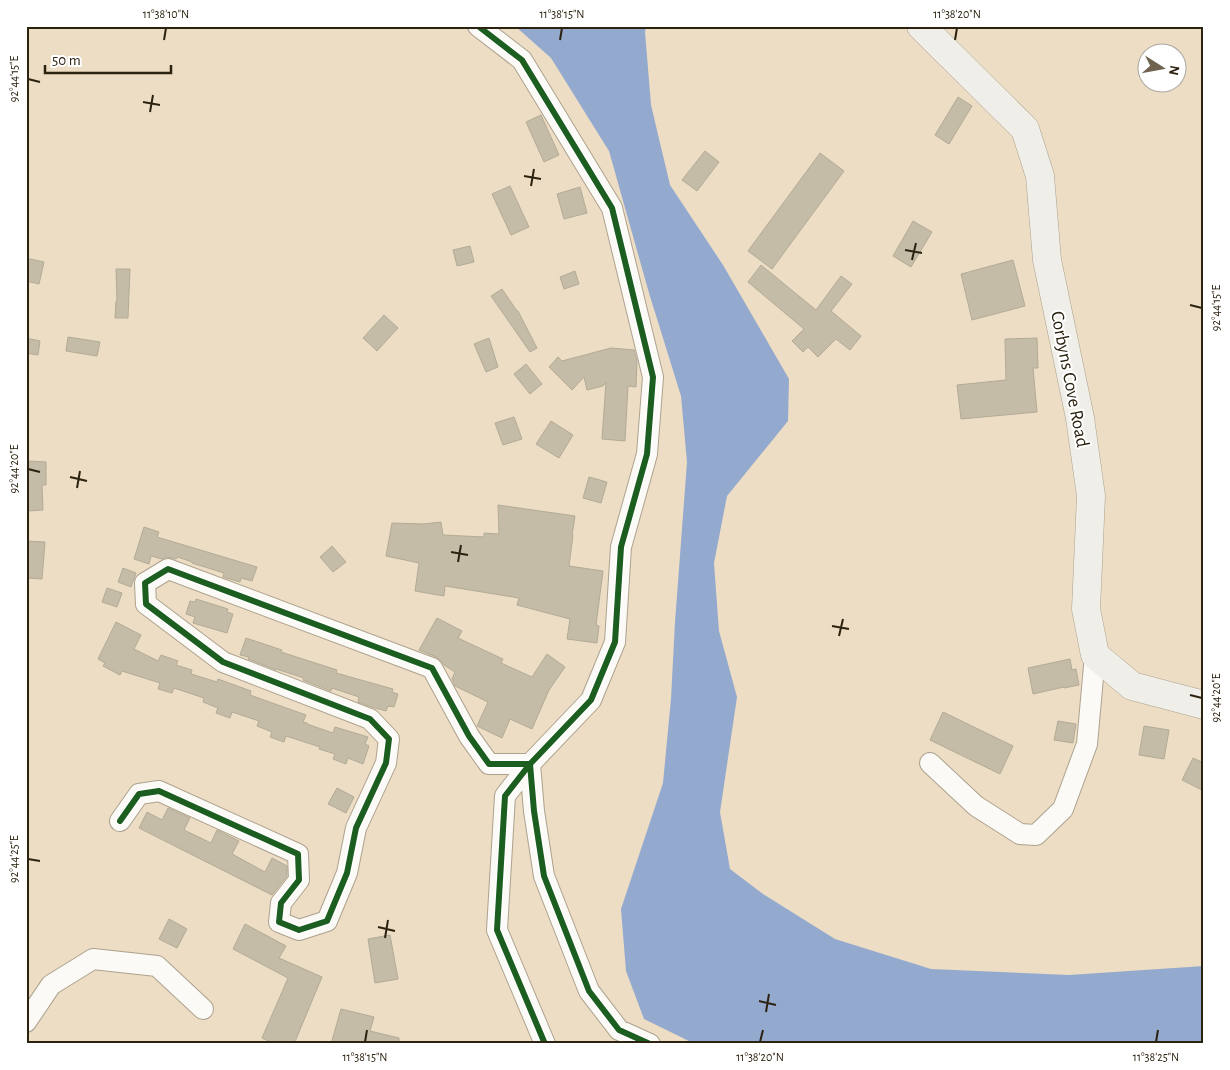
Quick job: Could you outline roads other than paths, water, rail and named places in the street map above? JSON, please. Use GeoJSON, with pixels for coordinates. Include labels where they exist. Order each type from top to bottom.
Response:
{"type":"FeatureCollection","features":[{"type":"Feature","properties":{"kind":"main road","name":"Corbyns Cove Road"},"geometry":{"type":"LineString","coordinates":[[921,26],[1025,129],[1040,176],[1047,260],[1080,418],[1091,496],[1086,609],[1094,655]]}},
{"type":"Feature","properties":{"kind":"main road"},"geometry":{"type":"LineString","coordinates":[[1094,655],[1132,686],[1204,705]]}},
{"type":"Feature","properties":{"kind":"street"},"geometry":{"type":"LineString","coordinates":[[478,26],[522,60],[612,208],[653,377],[647,454],[622,547],[615,642],[591,700],[530,764],[505,796],[496,930],[545,1044]]}},
{"type":"Feature","properties":{"kind":"street"},"geometry":{"type":"LineString","coordinates":[[120,821],[139,794],[160,791],[298,854],[299,880],[281,903],[279,922],[299,930],[327,921],[347,873],[356,828],[386,763],[389,738],[370,719],[223,662],[146,604],[145,583],[168,569],[432,668],[469,736],[489,764],[530,764]]}},
{"type":"Feature","properties":{"kind":"street"},"geometry":{"type":"LineString","coordinates":[[930,763],[976,806],[1020,834],[1036,835],[1063,810],[1087,744],[1094,655]]}},
{"type":"Feature","properties":{"kind":"street"},"geometry":{"type":"LineString","coordinates":[[530,764],[534,811],[544,876],[589,990],[619,1030],[650,1044]]}},
{"type":"Feature","properties":{"kind":"street"},"geometry":{"type":"LineString","coordinates":[[26,1022],[51,985],[93,959],[157,966],[203,1009]]}},
{"type":"Feature","properties":{"kind":"water"},"geometry":{"type":"Polygon","coordinates":[[[515,26],[646,26],[651,105],[670,185],[723,265],[789,379],[788,421],[727,496],[714,563],[719,631],[737,697],[720,812],[730,869],[763,894],[835,939],[931,969],[1069,975],[1204,966],[1204,1044],[695,1044],[644,1019],[626,971],[621,909],[663,783],[671,699],[687,462],[681,396],[649,293],[609,151],[551,58],[515,26]]]}}]}
